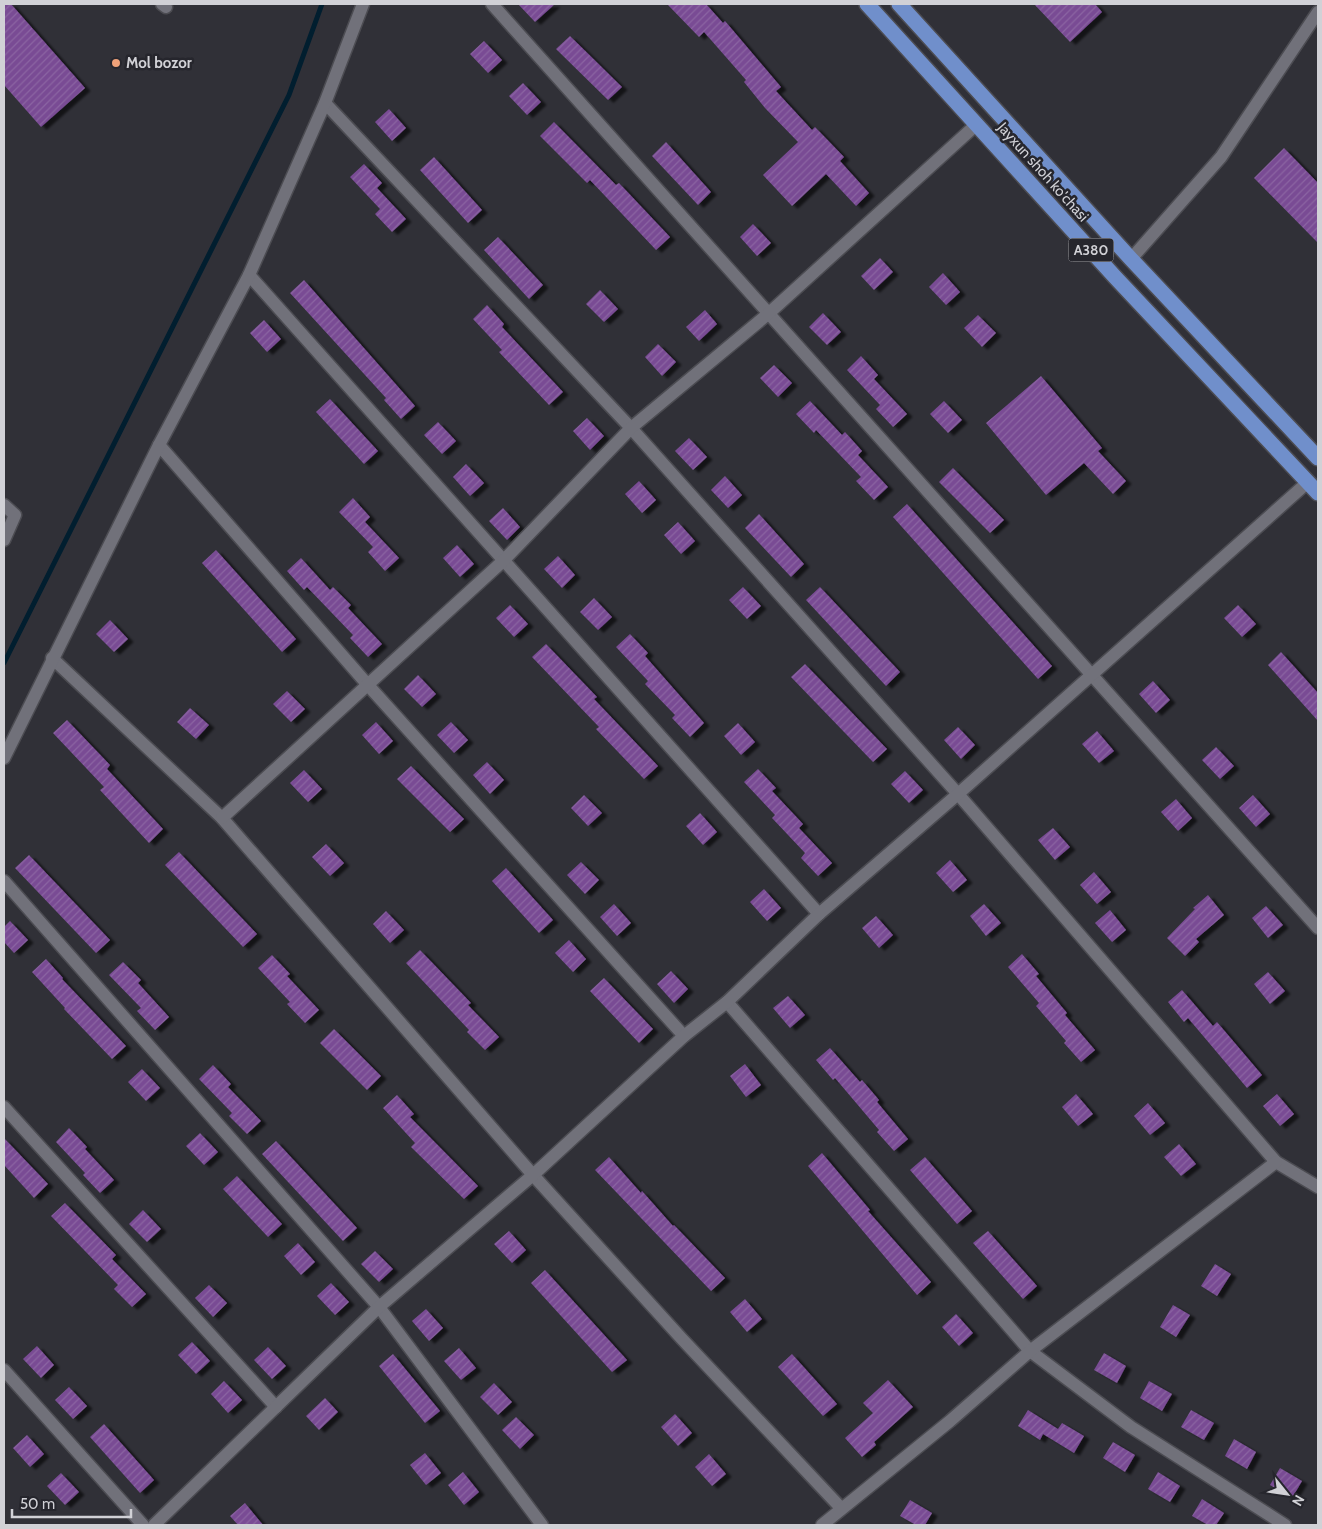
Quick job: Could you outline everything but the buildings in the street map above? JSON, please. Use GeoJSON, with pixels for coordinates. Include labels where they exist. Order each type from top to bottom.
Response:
{"type":"FeatureCollection","features":[{"type":"Feature","properties":{"kind":"highway","name":"Jayxun shoh ko'chasi"},"geometry":{"type":"LineString","coordinates":[[867,4],[1313,488]]}},
{"type":"Feature","properties":{"kind":"highway","name":"Jayxun shoh ko'chasi"},"geometry":{"type":"LineString","coordinates":[[899,4],[1131,260],[1318,458]]}},
{"type":"Feature","properties":{"kind":"street"},"geometry":{"type":"LineString","coordinates":[[4,758],[159,445],[249,275],[325,104],[363,4]]}},
{"type":"Feature","properties":{"kind":"street"},"geometry":{"type":"LineString","coordinates":[[492,4],[1318,928]]}},
{"type":"Feature","properties":{"kind":"street"},"geometry":{"type":"LineString","coordinates":[[1131,260],[1221,157],[1318,12]]}},
{"type":"Feature","properties":{"kind":"street"},"geometry":{"type":"LineString","coordinates":[[325,104],[631,428],[958,794],[1276,1162],[1318,1187]]}},
{"type":"Feature","properties":{"kind":"street"},"geometry":{"type":"LineString","coordinates":[[222,818],[503,561],[631,428],[768,314],[977,124]]}},
{"type":"Feature","properties":{"kind":"street"},"geometry":{"type":"LineString","coordinates":[[249,275],[819,914]]}},
{"type":"Feature","properties":{"kind":"street"},"geometry":{"type":"LineString","coordinates":[[159,445],[367,684],[684,1036]]}},
{"type":"Feature","properties":{"kind":"street"},"geometry":{"type":"LineString","coordinates":[[154,1525],[379,1307],[533,1175],[684,1036],[727,1002],[819,914],[1092,676],[1313,488]]}},
{"type":"Feature","properties":{"kind":"street"},"geometry":{"type":"LineString","coordinates":[[4,505],[15,515],[4,540]]}},
{"type":"Feature","properties":{"kind":"street"},"geometry":{"type":"LineString","coordinates":[[52,658],[222,818],[533,1175],[682,1339],[841,1508]]}},
{"type":"Feature","properties":{"kind":"street"},"geometry":{"type":"LineString","coordinates":[[4,881],[379,1307],[542,1525]]}},
{"type":"Feature","properties":{"kind":"street"},"geometry":{"type":"LineString","coordinates":[[727,1002],[1030,1351],[1131,1427],[1285,1525]]}},
{"type":"Feature","properties":{"kind":"street"},"geometry":{"type":"LineString","coordinates":[[4,1106],[276,1407]]}},
{"type":"Feature","properties":{"kind":"street"},"geometry":{"type":"LineString","coordinates":[[822,1525],[950,1421],[1030,1351],[1276,1162]]}},
{"type":"Feature","properties":{"kind":"street"},"geometry":{"type":"LineString","coordinates":[[4,1370],[143,1525]]}},
{"type":"Feature","properties":{"kind":"waterway"},"geometry":{"type":"LineString","coordinates":[[4,663],[289,95],[322,4]]}},
{"type":"Feature","properties":{"kind":"place","name":"Mol bozor"},"geometry":{"type":"Point","coordinates":[116,63]}}]}
